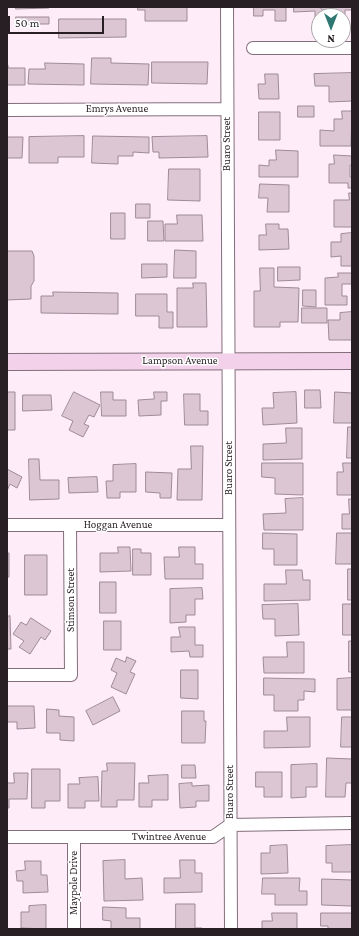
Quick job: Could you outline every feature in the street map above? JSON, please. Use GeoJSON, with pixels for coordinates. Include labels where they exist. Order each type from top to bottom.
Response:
{"type":"FeatureCollection","features":[{"type":"Feature","properties":{"kind":"street","name":"Buaro Street"},"geometry":{"type":"LineString","coordinates":[[227,7],[231,929]]}},
{"type":"Feature","properties":{"kind":"street"},"geometry":{"type":"LineString","coordinates":[[253,48],[352,48]]}},
{"type":"Feature","properties":{"kind":"street","name":"Emrys Avenue"},"geometry":{"type":"LineString","coordinates":[[7,110],[227,109]]}},
{"type":"Feature","properties":{"kind":"street","name":"Lampson Avenue"},"geometry":{"type":"LineString","coordinates":[[7,362],[352,361]]}},
{"type":"Feature","properties":{"kind":"street","name":"Hoggan Avenue"},"geometry":{"type":"LineString","coordinates":[[7,525],[229,525]]}},
{"type":"Feature","properties":{"kind":"street","name":"Stimson Street"},"geometry":{"type":"LineString","coordinates":[[7,675],[71,675],[70,525]]}},
{"type":"Feature","properties":{"kind":"street"},"geometry":{"type":"LineString","coordinates":[[230,825],[352,823]]}},
{"type":"Feature","properties":{"kind":"street","name":"Twintree Avenue"},"geometry":{"type":"LineString","coordinates":[[7,838],[213,837],[230,825]]}},
{"type":"Feature","properties":{"kind":"street","name":"Maypole Drive"},"geometry":{"type":"LineString","coordinates":[[74,837],[74,929]]}},
{"type":"Feature","properties":{"kind":"building"},"geometry":{"type":"Polygon","coordinates":[[[16,7],[49,7],[49,8],[16,9],[16,7]]]}},
{"type":"Feature","properties":{"kind":"building"},"geometry":{"type":"Polygon","coordinates":[[[138,7],[187,7],[187,21],[145,21],[145,10],[138,10],[138,7]]]}},
{"type":"Feature","properties":{"kind":"building"},"geometry":{"type":"Polygon","coordinates":[[[254,7],[286,7],[286,21],[275,21],[275,10],[263,10],[263,16],[254,16],[254,7]]]}},
{"type":"Feature","properties":{"kind":"building"},"geometry":{"type":"Polygon","coordinates":[[[294,7],[321,7],[311,8],[311,11],[294,12],[294,7]]]}},
{"type":"Feature","properties":{"kind":"building"},"geometry":{"type":"Polygon","coordinates":[[[352,7],[352,10],[351,8],[333,8],[352,7]]]}},
{"type":"Feature","properties":{"kind":"building"},"geometry":{"type":"Polygon","coordinates":[[[16,17],[49,17],[49,24],[16,24],[16,17]]]}},
{"type":"Feature","properties":{"kind":"building"},"geometry":{"type":"Polygon","coordinates":[[[59,19],[126,19],[126,37],[59,38],[59,19]]]}},
{"type":"Feature","properties":{"kind":"building"},"geometry":{"type":"Polygon","coordinates":[[[92,58],[111,58],[111,63],[149,64],[148,85],[91,84],[92,58]]]}},
{"type":"Feature","properties":{"kind":"building"},"geometry":{"type":"Polygon","coordinates":[[[152,62],[208,62],[207,84],[152,83],[152,62]]]}},
{"type":"Feature","properties":{"kind":"building"},"geometry":{"type":"Polygon","coordinates":[[[45,63],[84,64],[84,85],[28,84],[29,69],[45,69],[45,63]]]}},
{"type":"Feature","properties":{"kind":"building"},"geometry":{"type":"Polygon","coordinates":[[[7,65],[8,68],[25,68],[25,85],[7,85],[7,65]]]}},
{"type":"Feature","properties":{"kind":"building"},"geometry":{"type":"Polygon","coordinates":[[[352,73],[352,101],[329,102],[329,86],[315,86],[314,74],[352,73]]]}},
{"type":"Feature","properties":{"kind":"building"},"geometry":{"type":"Polygon","coordinates":[[[265,74],[278,74],[279,99],[259,99],[258,84],[265,84],[265,74]]]}},
{"type":"Feature","properties":{"kind":"building"},"geometry":{"type":"Polygon","coordinates":[[[298,106],[314,106],[314,117],[298,117],[298,106]]]}},
{"type":"Feature","properties":{"kind":"building"},"geometry":{"type":"Polygon","coordinates":[[[342,111],[352,111],[351,146],[320,146],[320,130],[334,131],[334,119],[342,119],[342,111]]]}},
{"type":"Feature","properties":{"kind":"building"},"geometry":{"type":"Polygon","coordinates":[[[259,112],[280,112],[280,140],[259,140],[259,112]]]}},
{"type":"Feature","properties":{"kind":"building"},"geometry":{"type":"Polygon","coordinates":[[[84,136],[84,157],[58,157],[58,163],[29,163],[29,137],[84,136]]]}},
{"type":"Feature","properties":{"kind":"building"},"geometry":{"type":"Polygon","coordinates":[[[93,136],[149,137],[149,153],[133,152],[133,156],[118,156],[118,164],[92,163],[93,136]]]}},
{"type":"Feature","properties":{"kind":"building"},"geometry":{"type":"Polygon","coordinates":[[[207,136],[208,157],[159,158],[159,152],[153,152],[152,137],[207,136]]]}},
{"type":"Feature","properties":{"kind":"building"},"geometry":{"type":"Polygon","coordinates":[[[7,137],[23,137],[22,158],[7,158],[7,137]]]}},
{"type":"Feature","properties":{"kind":"building"},"geometry":{"type":"Polygon","coordinates":[[[276,150],[298,151],[298,177],[259,177],[259,165],[269,166],[269,160],[276,160],[276,150]]]}},
{"type":"Feature","properties":{"kind":"building"},"geometry":{"type":"Polygon","coordinates":[[[334,155],[352,156],[350,177],[352,177],[352,188],[348,188],[348,183],[329,183],[329,164],[334,164],[334,155]]]}},
{"type":"Feature","properties":{"kind":"building"},"geometry":{"type":"Polygon","coordinates":[[[169,169],[200,169],[200,201],[168,200],[169,169]]]}},
{"type":"Feature","properties":{"kind":"building"},"geometry":{"type":"Polygon","coordinates":[[[260,184],[289,185],[289,212],[267,212],[268,198],[259,198],[260,184]]]}},
{"type":"Feature","properties":{"kind":"building"},"geometry":{"type":"Polygon","coordinates":[[[349,193],[352,193],[352,227],[334,227],[334,200],[349,200],[349,193]]]}},
{"type":"Feature","properties":{"kind":"building"},"geometry":{"type":"Polygon","coordinates":[[[136,204],[150,204],[150,218],[136,218],[136,204]]]}},
{"type":"Feature","properties":{"kind":"building"},"geometry":{"type":"Polygon","coordinates":[[[111,213],[125,213],[125,239],[111,239],[111,213]]]}},
{"type":"Feature","properties":{"kind":"building"},"geometry":{"type":"Polygon","coordinates":[[[177,215],[202,215],[203,241],[165,241],[165,224],[177,224],[177,215]]]}},
{"type":"Feature","properties":{"kind":"building"},"geometry":{"type":"Polygon","coordinates":[[[148,221],[163,221],[164,241],[148,241],[148,221]]]}},
{"type":"Feature","properties":{"kind":"building"},"geometry":{"type":"Polygon","coordinates":[[[266,224],[279,224],[279,229],[288,229],[289,249],[259,250],[259,235],[266,235],[266,224]]]}},
{"type":"Feature","properties":{"kind":"building"},"geometry":{"type":"Polygon","coordinates":[[[352,233],[352,266],[341,266],[341,256],[331,257],[331,242],[341,242],[341,234],[352,233]]]}},
{"type":"Feature","properties":{"kind":"building"},"geometry":{"type":"Polygon","coordinates":[[[175,250],[196,251],[196,278],[174,278],[175,250]]]}},
{"type":"Feature","properties":{"kind":"building"},"geometry":{"type":"Polygon","coordinates":[[[7,251],[32,251],[34,256],[34,281],[31,286],[31,299],[7,300],[7,251]]]}},
{"type":"Feature","properties":{"kind":"building"},"geometry":{"type":"Polygon","coordinates":[[[142,264],[167,264],[167,277],[142,278],[142,264]]]}},
{"type":"Feature","properties":{"kind":"building"},"geometry":{"type":"Polygon","coordinates":[[[278,267],[300,267],[300,280],[278,281],[278,267]]]}},
{"type":"Feature","properties":{"kind":"building"},"geometry":{"type":"Polygon","coordinates":[[[260,268],[274,268],[274,287],[299,288],[298,322],[280,322],[280,327],[254,327],[254,291],[260,291],[260,268]]]}},
{"type":"Feature","properties":{"kind":"building"},"geometry":{"type":"Polygon","coordinates":[[[338,273],[352,273],[352,284],[342,284],[342,296],[347,296],[347,305],[325,305],[325,278],[338,277],[338,273]]]}},
{"type":"Feature","properties":{"kind":"building"},"geometry":{"type":"Polygon","coordinates":[[[193,283],[206,283],[207,327],[177,327],[177,288],[193,288],[193,283]]]}},
{"type":"Feature","properties":{"kind":"building"},"geometry":{"type":"Polygon","coordinates":[[[303,290],[316,290],[316,307],[303,306],[303,290]]]}},
{"type":"Feature","properties":{"kind":"building"},"geometry":{"type":"Polygon","coordinates":[[[53,292],[118,293],[118,314],[41,313],[41,296],[53,296],[53,292]]]}},
{"type":"Feature","properties":{"kind":"building"},"geometry":{"type":"Polygon","coordinates":[[[136,294],[167,294],[167,312],[173,312],[173,328],[159,328],[159,316],[136,316],[136,294]]]}},
{"type":"Feature","properties":{"kind":"building"},"geometry":{"type":"Polygon","coordinates":[[[302,308],[327,308],[327,323],[302,323],[302,308]]]}},
{"type":"Feature","properties":{"kind":"building"},"geometry":{"type":"Polygon","coordinates":[[[352,312],[352,340],[329,340],[328,320],[340,320],[340,313],[352,312]]]}},
{"type":"Feature","properties":{"kind":"building"},"geometry":{"type":"Polygon","coordinates":[[[305,390],[320,390],[321,408],[305,408],[305,390]]]}},
{"type":"Feature","properties":{"kind":"building"},"geometry":{"type":"Polygon","coordinates":[[[7,392],[15,392],[15,430],[7,430],[7,392]]]}},
{"type":"Feature","properties":{"kind":"building"},"geometry":{"type":"Polygon","coordinates":[[[74,392],[100,405],[94,417],[89,415],[84,424],[89,426],[83,437],[69,430],[73,421],[62,416],[74,392]]]}},
{"type":"Feature","properties":{"kind":"building"},"geometry":{"type":"Polygon","coordinates":[[[101,392],[113,392],[113,400],[126,400],[126,416],[102,416],[101,392]]]}},
{"type":"Feature","properties":{"kind":"building"},"geometry":{"type":"Polygon","coordinates":[[[154,392],[167,392],[167,401],[161,401],[161,415],[139,416],[138,400],[154,399],[154,392]]]}},
{"type":"Feature","properties":{"kind":"building"},"geometry":{"type":"Polygon","coordinates":[[[296,392],[297,423],[263,425],[262,408],[274,408],[273,393],[296,392]]]}},
{"type":"Feature","properties":{"kind":"building"},"geometry":{"type":"Polygon","coordinates":[[[335,392],[352,393],[352,423],[334,423],[335,392]]]}},
{"type":"Feature","properties":{"kind":"building"},"geometry":{"type":"Polygon","coordinates":[[[184,394],[200,394],[200,411],[208,411],[208,425],[185,425],[184,394]]]}},
{"type":"Feature","properties":{"kind":"building"},"geometry":{"type":"Polygon","coordinates":[[[23,395],[51,395],[52,410],[23,411],[23,395]]]}},
{"type":"Feature","properties":{"kind":"building"},"geometry":{"type":"Polygon","coordinates":[[[348,427],[352,427],[352,458],[347,458],[348,427]]]}},
{"type":"Feature","properties":{"kind":"building"},"geometry":{"type":"Polygon","coordinates":[[[286,428],[302,428],[302,459],[263,460],[263,444],[286,443],[286,428]]]}},
{"type":"Feature","properties":{"kind":"building"},"geometry":{"type":"Polygon","coordinates":[[[191,446],[203,446],[202,500],[177,500],[178,469],[191,469],[191,446]]]}},
{"type":"Feature","properties":{"kind":"building"},"geometry":{"type":"Polygon","coordinates":[[[29,459],[39,459],[40,480],[59,480],[59,499],[30,500],[29,459]]]}},
{"type":"Feature","properties":{"kind":"building"},"geometry":{"type":"Polygon","coordinates":[[[262,463],[303,463],[303,495],[275,494],[275,478],[262,477],[262,463]]]}},
{"type":"Feature","properties":{"kind":"building"},"geometry":{"type":"Polygon","coordinates":[[[343,463],[352,463],[352,495],[337,495],[337,472],[343,472],[343,463]]]}},
{"type":"Feature","properties":{"kind":"building"},"geometry":{"type":"Polygon","coordinates":[[[136,464],[136,492],[120,492],[120,498],[107,498],[106,481],[113,481],[113,465],[136,464]]]}},
{"type":"Feature","properties":{"kind":"building"},"geometry":{"type":"Polygon","coordinates":[[[7,469],[22,477],[17,488],[10,484],[7,491],[7,469]]]}},
{"type":"Feature","properties":{"kind":"building"},"geometry":{"type":"Polygon","coordinates":[[[146,472],[172,473],[171,498],[160,498],[160,493],[146,492],[146,472]]]}},
{"type":"Feature","properties":{"kind":"building"},"geometry":{"type":"Polygon","coordinates":[[[97,477],[98,492],[69,493],[68,478],[97,477]]]}},
{"type":"Feature","properties":{"kind":"building"},"geometry":{"type":"Polygon","coordinates":[[[303,498],[303,530],[264,530],[263,514],[286,513],[285,499],[303,498]]]}},
{"type":"Feature","properties":{"kind":"building"},"geometry":{"type":"Polygon","coordinates":[[[349,499],[352,499],[352,529],[342,529],[342,514],[349,514],[349,499]]]}},
{"type":"Feature","properties":{"kind":"building"},"geometry":{"type":"Polygon","coordinates":[[[263,533],[297,534],[297,565],[274,565],[274,549],[263,549],[263,533]]]}},
{"type":"Feature","properties":{"kind":"building"},"geometry":{"type":"Polygon","coordinates":[[[337,533],[352,533],[352,564],[336,564],[337,533]]]}},
{"type":"Feature","properties":{"kind":"building"},"geometry":{"type":"Polygon","coordinates":[[[118,547],[130,547],[131,571],[100,572],[100,553],[118,553],[118,547]]]}},
{"type":"Feature","properties":{"kind":"building"},"geometry":{"type":"Polygon","coordinates":[[[179,547],[195,547],[195,564],[203,564],[203,579],[165,579],[164,557],[179,557],[179,547]]]}},
{"type":"Feature","properties":{"kind":"building"},"geometry":{"type":"Polygon","coordinates":[[[133,549],[141,549],[141,553],[151,553],[151,575],[133,575],[133,549]]]}},
{"type":"Feature","properties":{"kind":"building"},"geometry":{"type":"Polygon","coordinates":[[[7,553],[9,553],[9,577],[7,577],[7,553]]]}},
{"type":"Feature","properties":{"kind":"building"},"geometry":{"type":"Polygon","coordinates":[[[25,555],[47,555],[47,595],[25,595],[25,555]]]}},
{"type":"Feature","properties":{"kind":"building"},"geometry":{"type":"Polygon","coordinates":[[[348,569],[352,569],[352,600],[348,600],[348,569]]]}},
{"type":"Feature","properties":{"kind":"building"},"geometry":{"type":"Polygon","coordinates":[[[286,570],[302,570],[303,580],[310,580],[310,600],[264,601],[264,584],[286,584],[286,570]]]}},
{"type":"Feature","properties":{"kind":"building"},"geometry":{"type":"Polygon","coordinates":[[[100,582],[116,582],[116,613],[100,613],[100,582]]]}},
{"type":"Feature","properties":{"kind":"building"},"geometry":{"type":"Polygon","coordinates":[[[202,588],[203,599],[195,599],[195,615],[186,615],[186,622],[170,623],[170,589],[202,588]]]}},
{"type":"Feature","properties":{"kind":"building"},"geometry":{"type":"Polygon","coordinates":[[[298,604],[299,635],[275,636],[275,619],[263,619],[262,605],[298,604]]]}},
{"type":"Feature","properties":{"kind":"building"},"geometry":{"type":"Polygon","coordinates":[[[343,604],[352,604],[352,635],[343,635],[343,604]]]}},
{"type":"Feature","properties":{"kind":"building"},"geometry":{"type":"Polygon","coordinates":[[[10,616],[11,649],[7,649],[7,617],[10,616]]]}},
{"type":"Feature","properties":{"kind":"building"},"geometry":{"type":"Polygon","coordinates":[[[31,618],[51,631],[45,640],[41,637],[30,654],[19,647],[24,641],[13,634],[21,622],[26,625],[31,618]]]}},
{"type":"Feature","properties":{"kind":"building"},"geometry":{"type":"Polygon","coordinates":[[[104,621],[121,621],[121,650],[104,650],[104,621]]]}},
{"type":"Feature","properties":{"kind":"building"},"geometry":{"type":"Polygon","coordinates":[[[179,627],[195,627],[195,645],[203,645],[203,657],[190,657],[189,651],[171,652],[171,637],[180,637],[179,627]]]}},
{"type":"Feature","properties":{"kind":"building"},"geometry":{"type":"Polygon","coordinates":[[[349,641],[352,641],[352,672],[349,672],[349,641]]]}},
{"type":"Feature","properties":{"kind":"building"},"geometry":{"type":"Polygon","coordinates":[[[287,642],[304,642],[304,673],[264,673],[263,657],[287,657],[287,642]]]}},
{"type":"Feature","properties":{"kind":"building"},"geometry":{"type":"Polygon","coordinates":[[[127,657],[136,661],[130,672],[135,674],[126,694],[111,687],[117,673],[111,670],[116,658],[125,662],[127,657]]]}},
{"type":"Feature","properties":{"kind":"building"},"geometry":{"type":"Polygon","coordinates":[[[181,670],[198,670],[198,699],[181,698],[181,670]]]}},
{"type":"Feature","properties":{"kind":"building"},"geometry":{"type":"Polygon","coordinates":[[[264,678],[315,679],[315,692],[304,691],[304,700],[298,700],[298,711],[274,711],[274,695],[264,695],[264,678]]]}},
{"type":"Feature","properties":{"kind":"building"},"geometry":{"type":"Polygon","coordinates":[[[352,678],[352,710],[337,710],[337,679],[352,678]]]}},
{"type":"Feature","properties":{"kind":"building"},"geometry":{"type":"Polygon","coordinates":[[[113,697],[120,711],[93,725],[86,711],[113,697]]]}},
{"type":"Feature","properties":{"kind":"building"},"geometry":{"type":"Polygon","coordinates":[[[7,706],[34,706],[35,728],[17,729],[17,722],[7,722],[7,706]]]}},
{"type":"Feature","properties":{"kind":"building"},"geometry":{"type":"Polygon","coordinates":[[[47,709],[59,710],[59,716],[74,717],[74,741],[60,740],[60,733],[47,733],[47,709]]]}},
{"type":"Feature","properties":{"kind":"building"},"geometry":{"type":"Polygon","coordinates":[[[182,711],[204,711],[204,721],[206,721],[205,743],[182,743],[182,711]]]}},
{"type":"Feature","properties":{"kind":"building"},"geometry":{"type":"Polygon","coordinates":[[[287,717],[310,717],[310,747],[264,748],[264,731],[287,731],[287,717]]]}},
{"type":"Feature","properties":{"kind":"building"},"geometry":{"type":"Polygon","coordinates":[[[342,717],[352,717],[352,747],[341,747],[342,717]]]}},
{"type":"Feature","properties":{"kind":"building"},"geometry":{"type":"Polygon","coordinates":[[[327,758],[352,759],[352,783],[346,783],[345,797],[326,797],[327,758]]]}},
{"type":"Feature","properties":{"kind":"building"},"geometry":{"type":"Polygon","coordinates":[[[107,763],[135,763],[134,800],[117,800],[117,807],[101,807],[102,771],[107,771],[107,763]]]}},
{"type":"Feature","properties":{"kind":"building"},"geometry":{"type":"Polygon","coordinates":[[[317,764],[317,787],[306,787],[306,797],[291,798],[291,765],[317,764]]]}},
{"type":"Feature","properties":{"kind":"building"},"geometry":{"type":"Polygon","coordinates":[[[182,765],[195,765],[196,778],[182,778],[182,765]]]}},
{"type":"Feature","properties":{"kind":"building"},"geometry":{"type":"Polygon","coordinates":[[[32,769],[60,769],[60,801],[45,801],[45,808],[32,808],[32,769]]]}},
{"type":"Feature","properties":{"kind":"building"},"geometry":{"type":"Polygon","coordinates":[[[256,772],[282,772],[282,797],[264,797],[264,787],[256,787],[256,772]]]}},
{"type":"Feature","properties":{"kind":"building"},"geometry":{"type":"Polygon","coordinates":[[[14,773],[28,773],[27,799],[9,799],[9,808],[7,808],[7,783],[14,783],[14,773]]]}},
{"type":"Feature","properties":{"kind":"building"},"geometry":{"type":"Polygon","coordinates":[[[168,775],[168,800],[152,800],[152,807],[139,807],[139,783],[149,783],[148,776],[168,775]]]}},
{"type":"Feature","properties":{"kind":"building"},"geometry":{"type":"Polygon","coordinates":[[[98,777],[99,801],[85,801],[85,808],[68,808],[68,784],[80,784],[79,778],[98,777]]]}},
{"type":"Feature","properties":{"kind":"building"},"geometry":{"type":"Polygon","coordinates":[[[192,783],[192,786],[209,785],[209,801],[196,801],[196,807],[180,808],[179,784],[192,783]]]}},
{"type":"Feature","properties":{"kind":"building"},"geometry":{"type":"Polygon","coordinates":[[[287,845],[288,873],[261,874],[261,853],[270,853],[270,846],[287,845]]]}},
{"type":"Feature","properties":{"kind":"building"},"geometry":{"type":"Polygon","coordinates":[[[352,845],[352,872],[332,872],[332,863],[326,863],[326,846],[352,845]]]}},
{"type":"Feature","properties":{"kind":"building"},"geometry":{"type":"Polygon","coordinates":[[[125,860],[125,879],[142,878],[143,900],[104,901],[103,861],[125,860]]]}},
{"type":"Feature","properties":{"kind":"building"},"geometry":{"type":"Polygon","coordinates":[[[180,860],[195,860],[195,873],[202,873],[202,892],[164,893],[164,878],[180,878],[180,860]]]}},
{"type":"Feature","properties":{"kind":"building"},"geometry":{"type":"Polygon","coordinates":[[[25,861],[41,861],[41,875],[47,875],[48,892],[23,893],[23,881],[17,881],[16,871],[25,870],[25,861]]]}},
{"type":"Feature","properties":{"kind":"building"},"geometry":{"type":"Polygon","coordinates":[[[263,878],[300,878],[299,891],[307,891],[307,905],[275,905],[275,894],[262,894],[263,878]]]}},
{"type":"Feature","properties":{"kind":"building"},"geometry":{"type":"Polygon","coordinates":[[[322,879],[352,880],[352,906],[322,905],[322,879]]]}},
{"type":"Feature","properties":{"kind":"building"},"geometry":{"type":"Polygon","coordinates":[[[176,904],[195,904],[195,928],[202,929],[176,929],[176,904]]]}},
{"type":"Feature","properties":{"kind":"building"},"geometry":{"type":"Polygon","coordinates":[[[46,905],[46,929],[21,928],[21,912],[29,912],[29,906],[46,905]]]}},
{"type":"Feature","properties":{"kind":"building"},"geometry":{"type":"Polygon","coordinates":[[[103,907],[126,908],[126,918],[140,918],[140,929],[111,929],[111,921],[103,920],[103,907]]]}},
{"type":"Feature","properties":{"kind":"building"},"geometry":{"type":"Polygon","coordinates":[[[272,913],[297,913],[297,929],[262,929],[262,921],[272,921],[272,913]]]}},
{"type":"Feature","properties":{"kind":"building"},"geometry":{"type":"Polygon","coordinates":[[[321,913],[352,913],[352,929],[328,929],[328,926],[321,926],[321,913]]]}}]}
